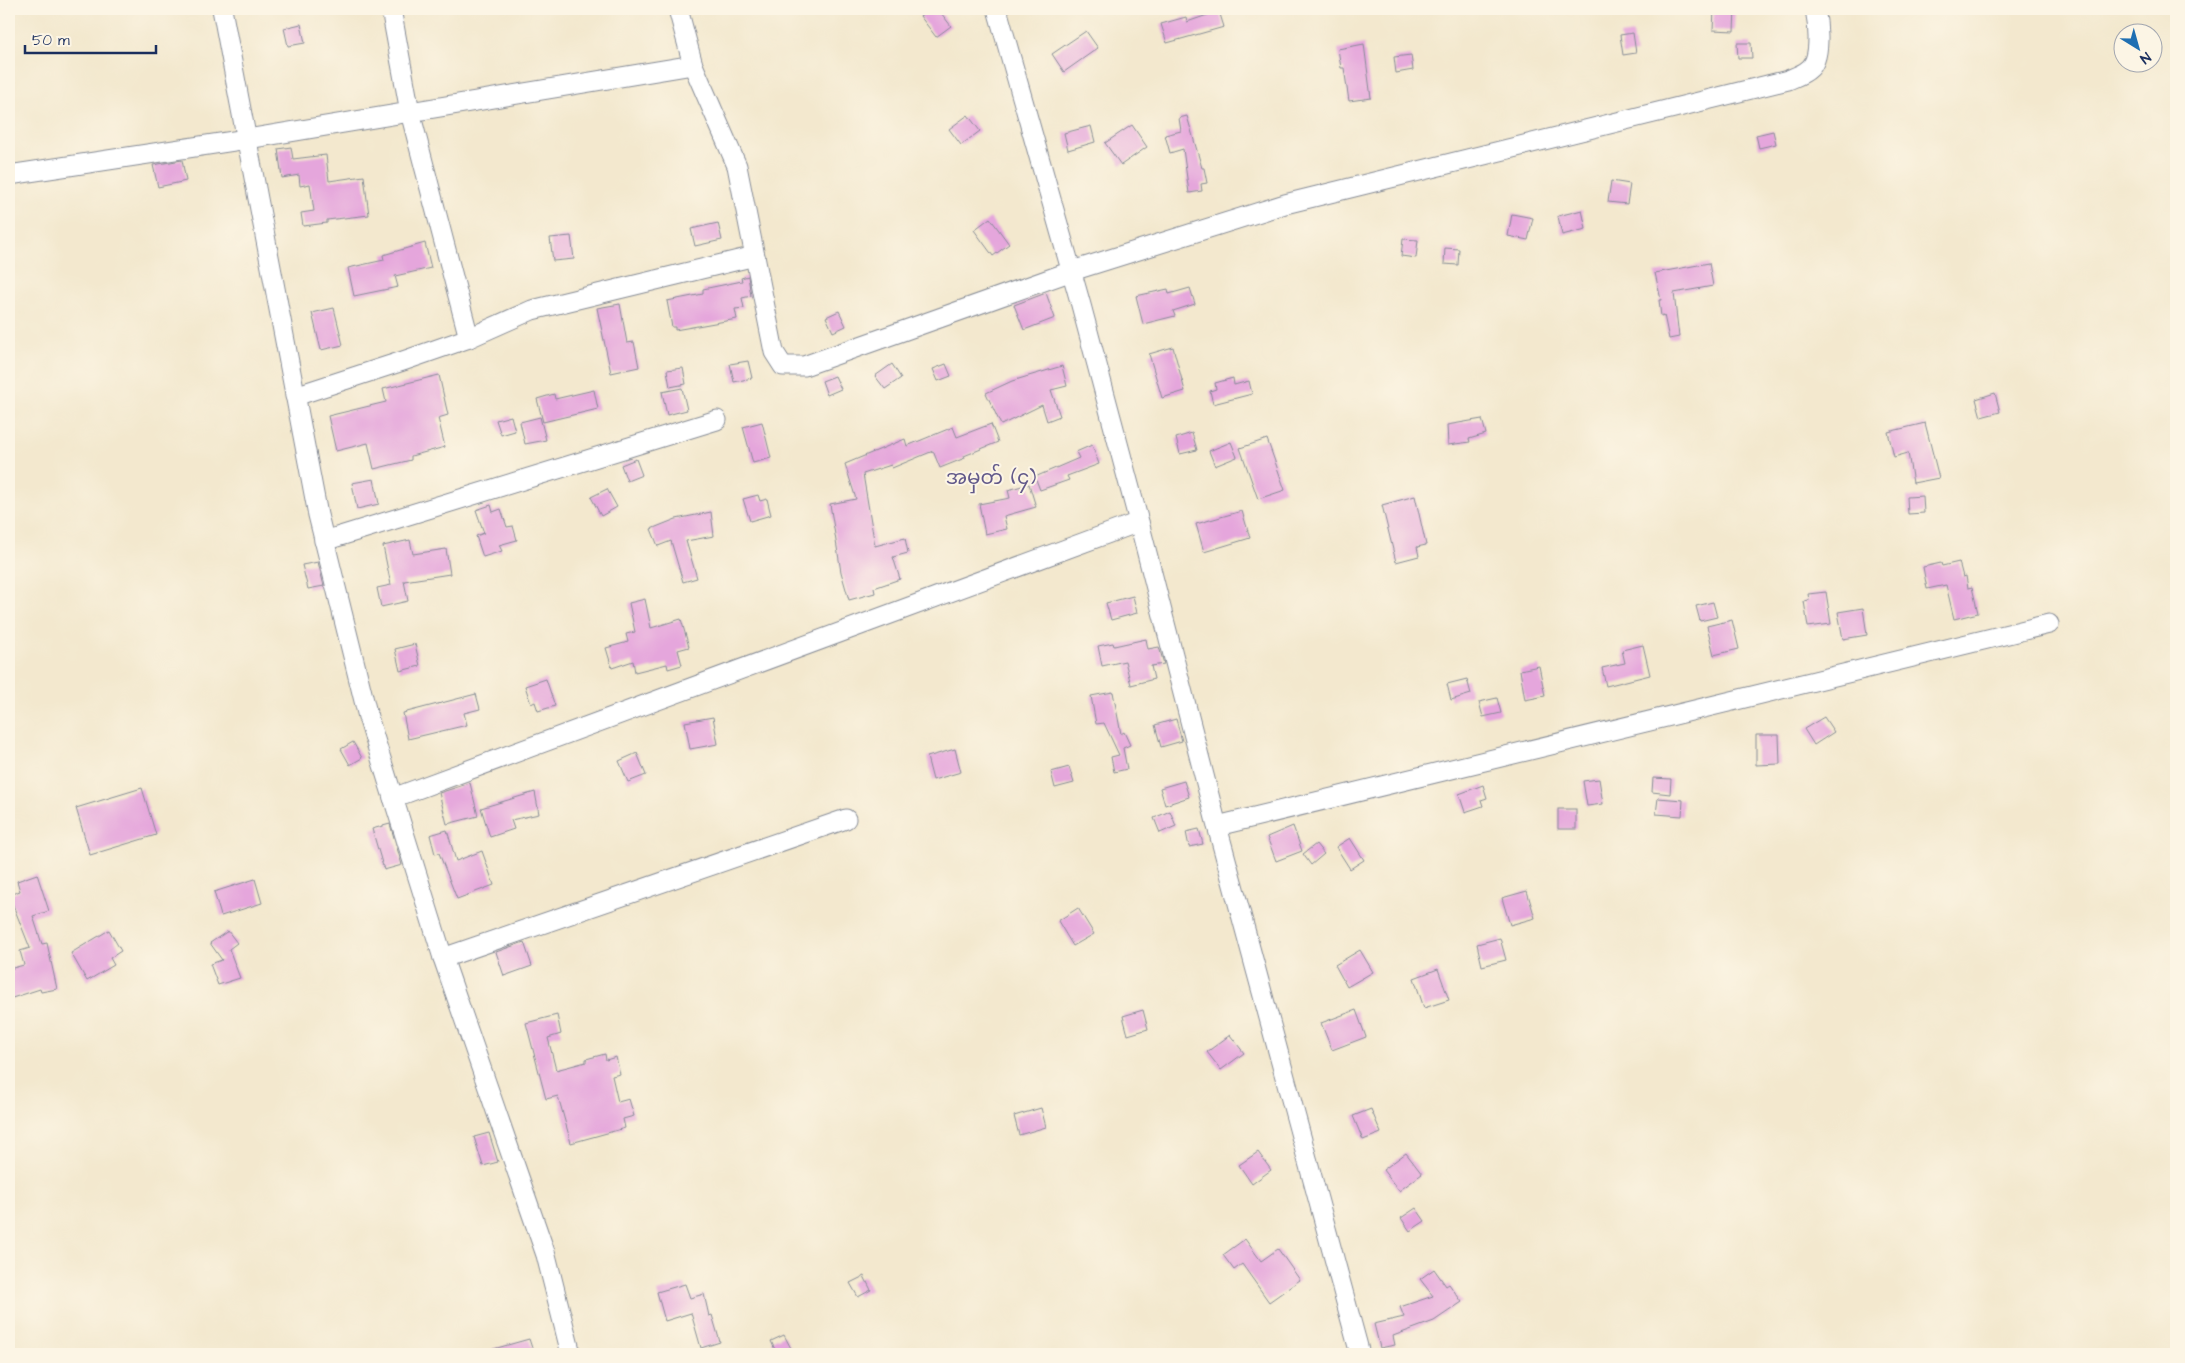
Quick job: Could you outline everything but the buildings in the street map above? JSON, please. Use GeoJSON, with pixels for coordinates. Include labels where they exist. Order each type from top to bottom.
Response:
{"type":"FeatureCollection","features":[{"type":"Feature","properties":{"kind":"street"},"geometry":{"type":"LineString","coordinates":[[222,9],[324,541],[368,717],[443,958],[546,1255],[571,1354]]}},
{"type":"Feature","properties":{"kind":"street"},"geometry":{"type":"LineString","coordinates":[[391,9],[410,112],[468,338]]}},
{"type":"Feature","properties":{"kind":"street"},"geometry":{"type":"LineString","coordinates":[[678,9],[693,65],[737,166],[774,352],[783,366],[804,366],[1072,271],[1286,204],[1788,80],[1810,69],[1817,56],[1817,19],[1815,9]]}},
{"type":"Feature","properties":{"kind":"street"},"geometry":{"type":"LineString","coordinates":[[998,9],[1072,271],[1217,826],[1360,1354]]}},
{"type":"Feature","properties":{"kind":"street"},"geometry":{"type":"LineString","coordinates":[[9,175],[247,139],[693,65]]}},
{"type":"Feature","properties":{"kind":"street"},"geometry":{"type":"LineString","coordinates":[[295,396],[468,338],[532,310],[755,256]]}},
{"type":"Feature","properties":{"kind":"street"},"geometry":{"type":"LineString","coordinates":[[324,541],[717,420]]}},
{"type":"Feature","properties":{"kind":"street"},"geometry":{"type":"LineString","coordinates":[[393,798],[1139,522]]}},
{"type":"Feature","properties":{"kind":"street"},"geometry":{"type":"LineString","coordinates":[[1217,826],[2049,624]]}},
{"type":"Feature","properties":{"kind":"street"},"geometry":{"type":"LineString","coordinates":[[443,958],[846,819]]}},
{"type":"Feature","properties":{"kind":"district","name":"အမှတ် (၄)"},"geometry":{"type":"Point","coordinates":[991,478]}}]}
